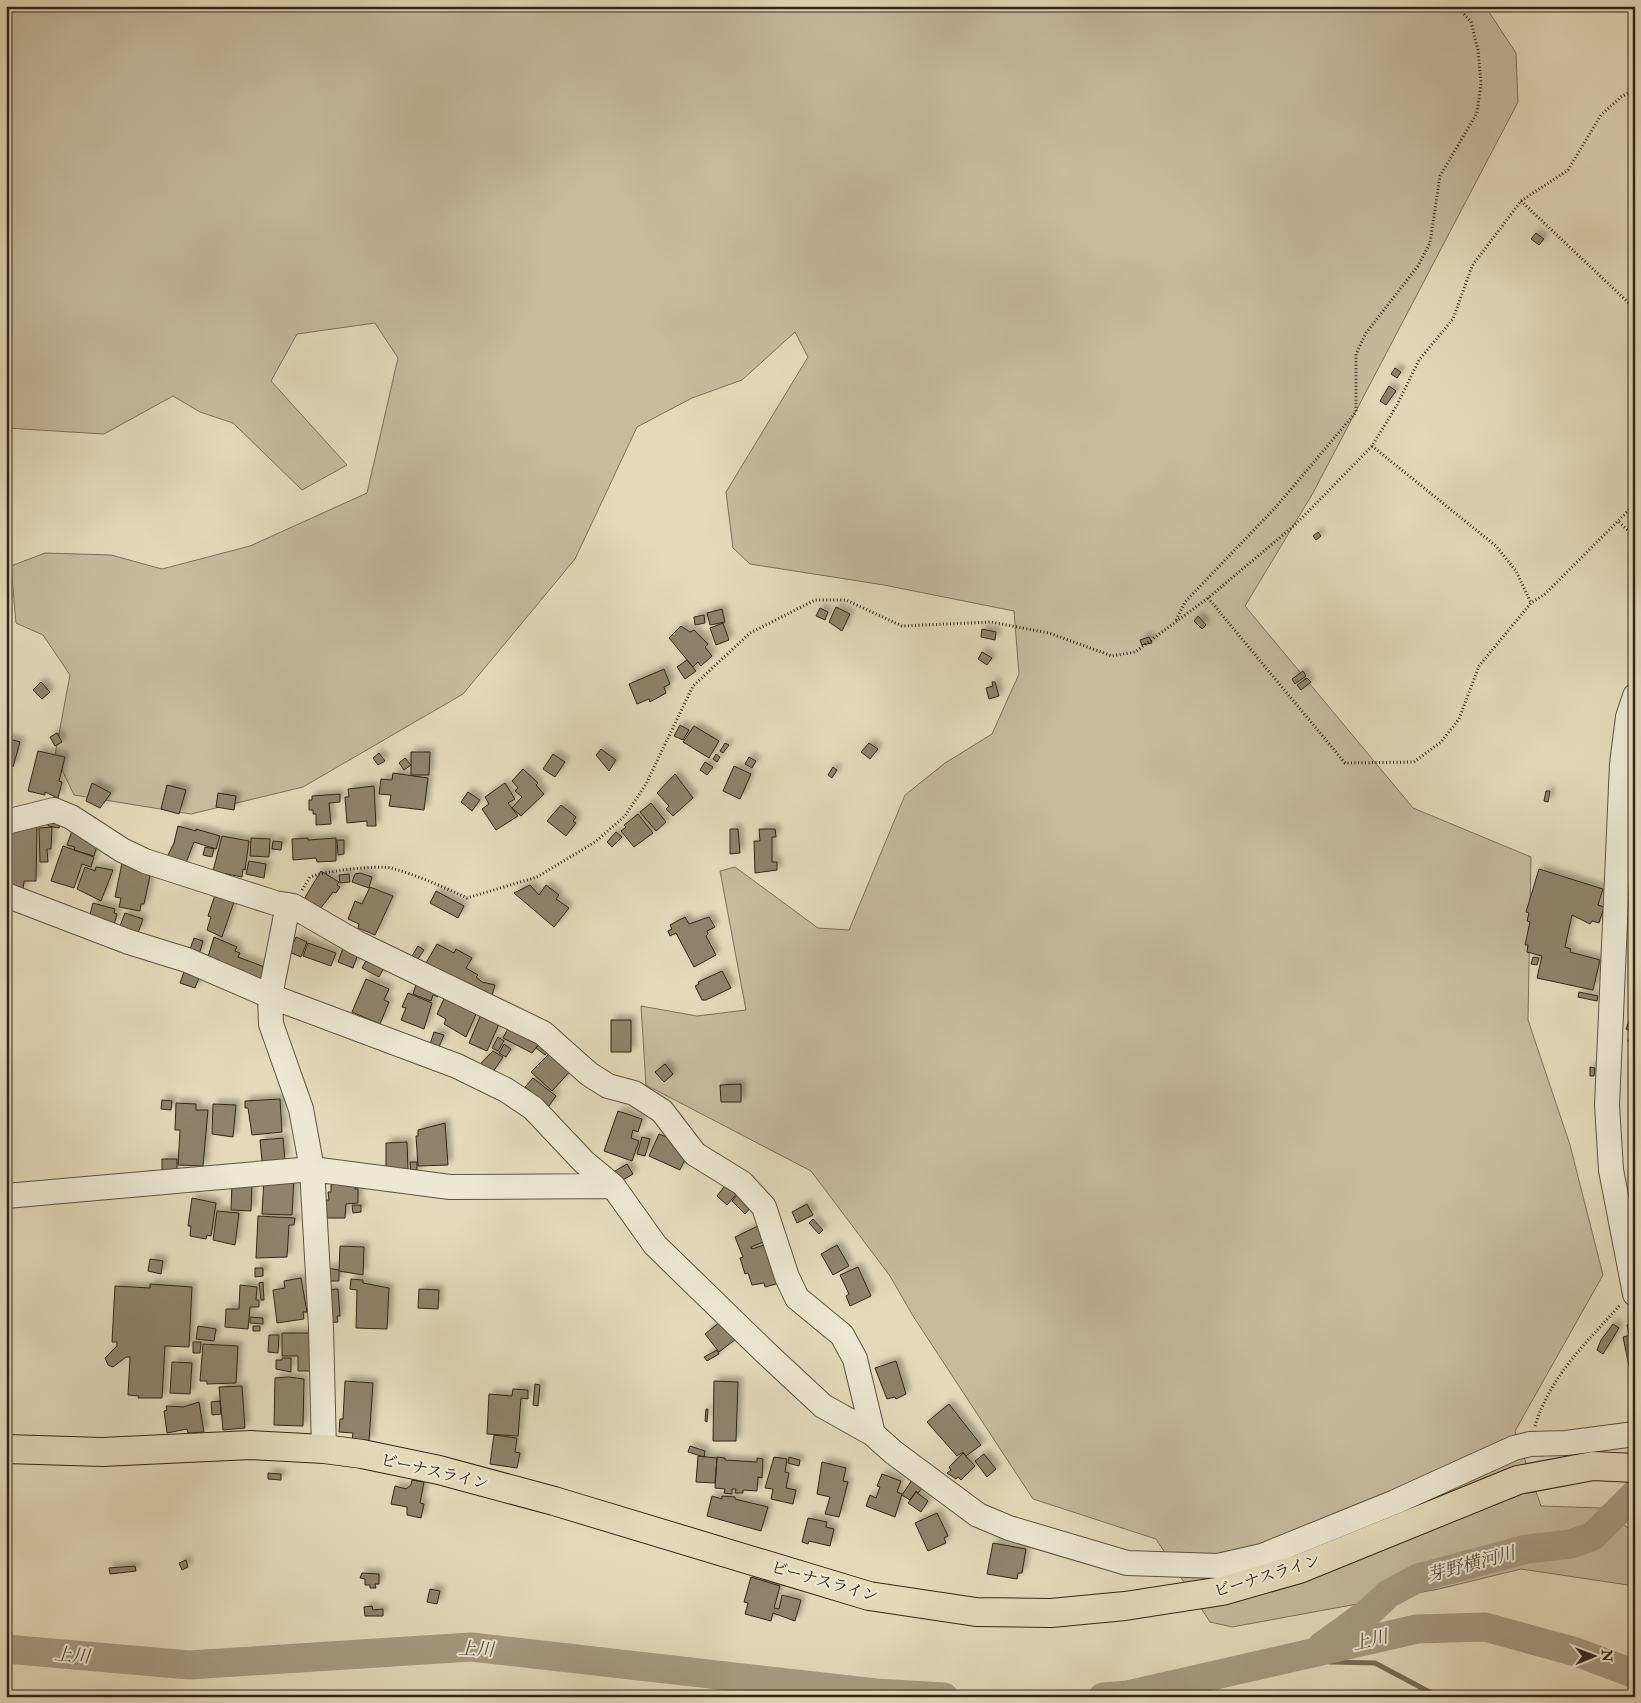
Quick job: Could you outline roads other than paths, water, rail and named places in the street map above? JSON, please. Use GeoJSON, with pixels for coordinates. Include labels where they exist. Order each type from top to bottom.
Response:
{"type":"FeatureCollection","features":[{"type":"Feature","properties":{"kind":"main road","name":"ビーナスライン"},"geometry":{"type":"LineString","coordinates":[[6,1449],[102,1452],[251,1445],[324,1449],[362,1454],[439,1470],[545,1498],[869,1596],[976,1612],[1051,1613],[1125,1606],[1222,1591],[1299,1569],[1518,1480],[1593,1466],[1635,1468]]}},
{"type":"Feature","properties":{"kind":"street"},"geometry":{"type":"LineString","coordinates":[[1634,1292],[1611,1170],[1607,1105],[1622,764],[1628,717],[1635,696]]}},
{"type":"Feature","properties":{"kind":"street"},"geometry":{"type":"LineString","coordinates":[[6,822],[54,810],[71,817],[122,850],[145,861],[276,903],[291,905],[357,942],[543,1033],[588,1074],[608,1086],[634,1093],[662,1111],[696,1154],[742,1183],[764,1207],[787,1277],[797,1298],[842,1335],[855,1359],[872,1434]]}},
{"type":"Feature","properties":{"kind":"street"},"geometry":{"type":"LineString","coordinates":[[6,895],[111,935],[187,960],[270,996],[457,1066],[506,1090],[533,1108],[584,1162],[613,1186],[655,1245],[823,1406],[872,1434],[893,1452],[978,1515],[1009,1528],[1127,1563],[1218,1566],[1262,1556],[1395,1502],[1514,1448],[1530,1444],[1566,1443],[1635,1434]]}},
{"type":"Feature","properties":{"kind":"street"},"geometry":{"type":"LineString","coordinates":[[291,905],[270,996],[271,1024],[301,1109],[312,1169],[321,1328],[324,1449]]}},
{"type":"Feature","properties":{"kind":"street"},"geometry":{"type":"LineString","coordinates":[[6,1196],[312,1169],[450,1186],[613,1186]]}},
{"type":"Feature","properties":{"kind":"street"},"geometry":{"type":"LineString","coordinates":[[1566,1443],[1566,1470]]}},
{"type":"Feature","properties":{"kind":"waterway","name":"芽野横河川"},"geometry":{"type":"LineString","coordinates":[[1322,1646],[1369,1612],[1388,1594],[1418,1578],[1527,1549],[1571,1544],[1593,1536],[1635,1494]]}},
{"type":"Feature","properties":{"kind":"waterway","name":"上川"},"geometry":{"type":"LineString","coordinates":[[1103,1697],[1128,1695],[1417,1629],[1485,1627],[1576,1652],[1635,1674]]}},
{"type":"Feature","properties":{"kind":"waterway","name":"上川"},"geometry":{"type":"LineString","coordinates":[[6,1649],[189,1665],[471,1647],[876,1693],[944,1697]]}},
{"type":"Feature","properties":{"kind":"waterway"},"geometry":{"type":"LineString","coordinates":[[1312,1653],[1330,1662],[1375,1663],[1439,1697]]}}]}
